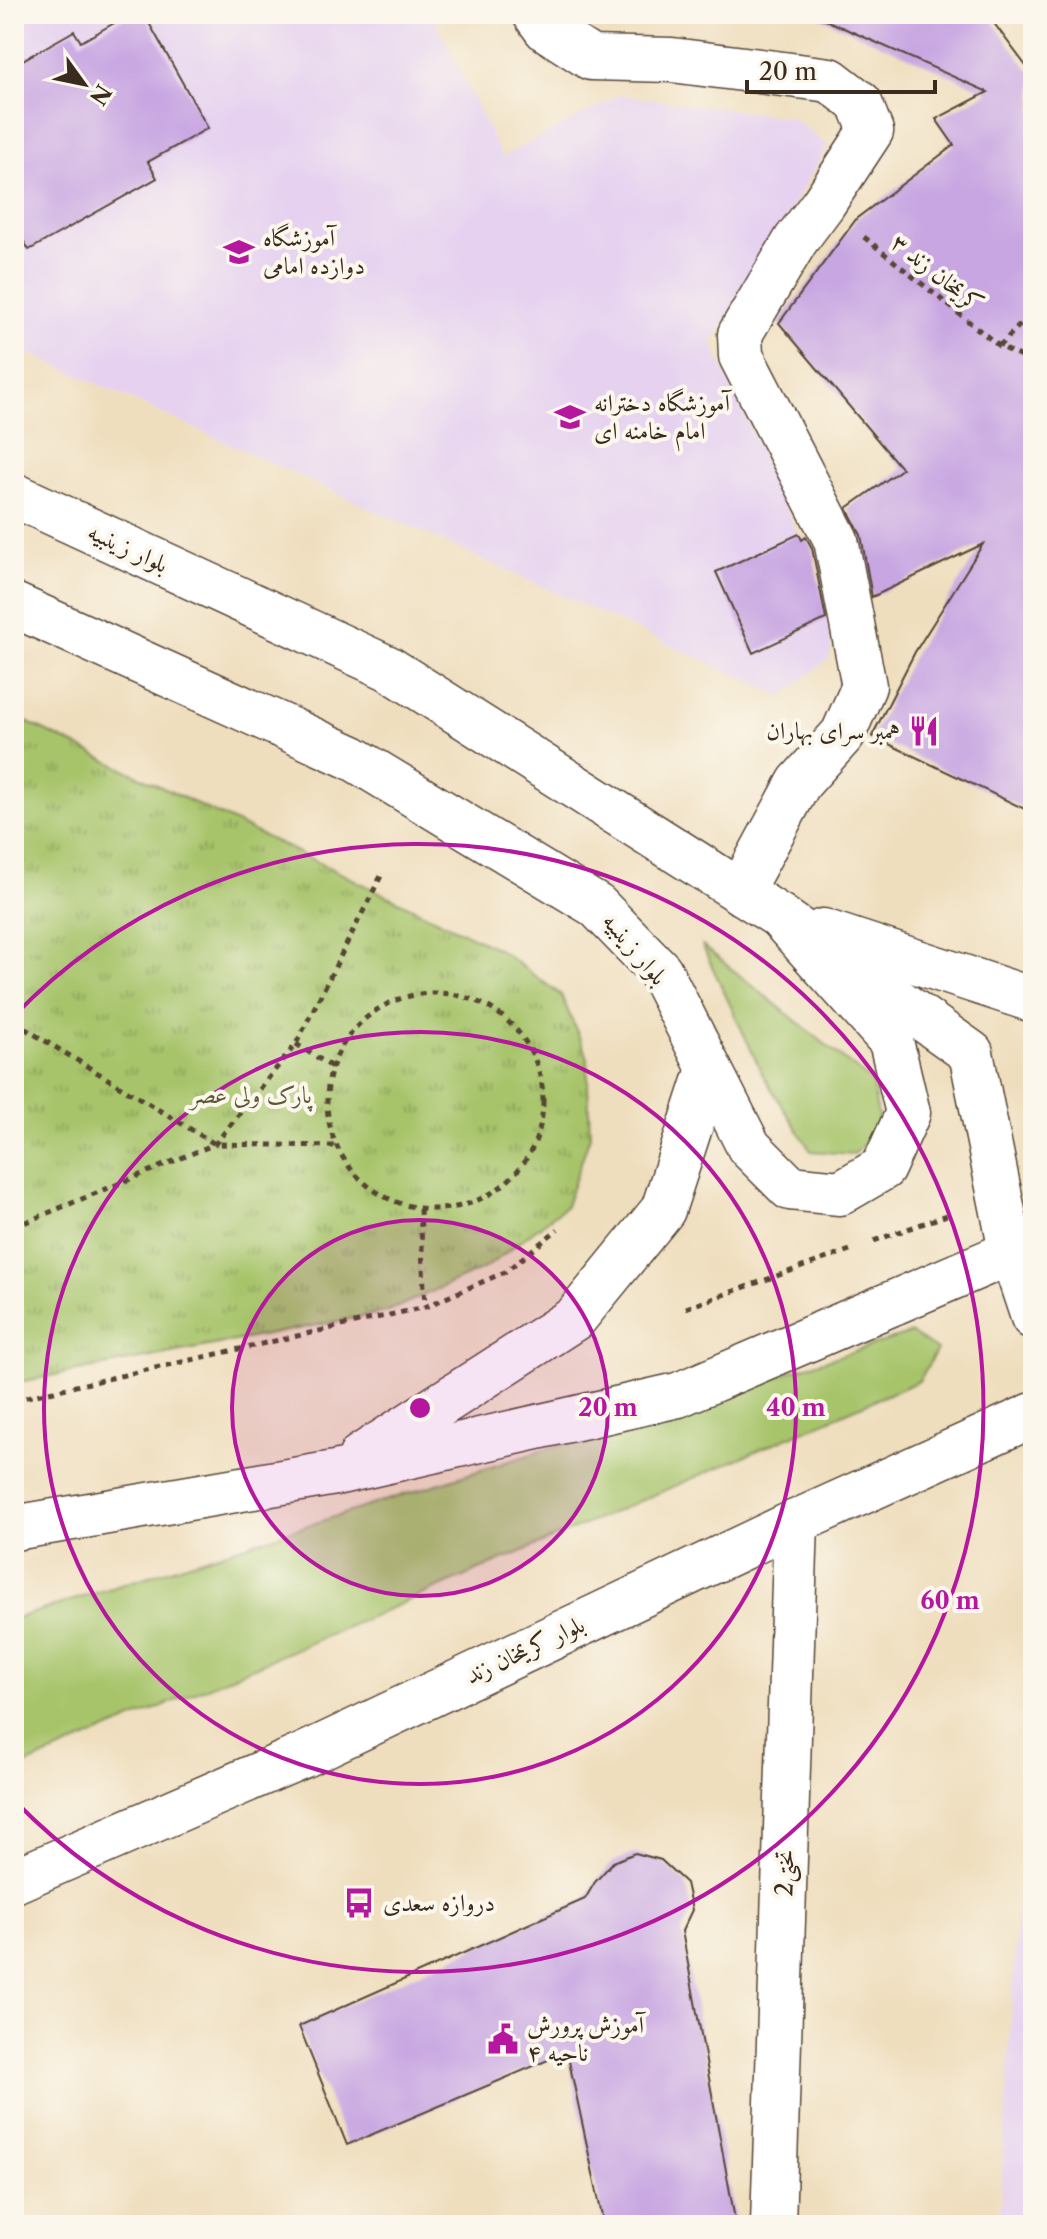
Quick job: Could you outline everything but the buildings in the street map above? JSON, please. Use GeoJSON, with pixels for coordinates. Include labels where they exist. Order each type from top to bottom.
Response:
{"type":"FeatureCollection","features":[{"type":"Feature","properties":{"kind":"main road"},"geometry":{"type":"LineString","coordinates":[[535,14],[546,29],[591,58],[672,60],[830,80],[860,103],[871,131],[796,240],[740,334],[741,356],[836,540],[864,686],[843,734],[799,783],[740,892]]}},
{"type":"Feature","properties":{"kind":"main road","name":"بلوار زینبیه"},"geometry":{"type":"LineString","coordinates":[[14,495],[388,668],[779,916],[891,1041],[908,1113],[883,1168],[840,1193],[790,1188],[749,1147],[660,971],[597,906],[353,758],[14,605]]}},
{"type":"Feature","properties":{"kind":"main road"},"geometry":{"type":"LineString","coordinates":[[779,916],[1033,1000]]}},
{"type":"Feature","properties":{"kind":"main road"},"geometry":{"type":"LineString","coordinates":[[779,916],[971,1053],[1022,1247],[1033,1317]]}},
{"type":"Feature","properties":{"kind":"main road"},"geometry":{"type":"LineString","coordinates":[[335,1473],[575,1318],[663,1210],[709,1069]]}},
{"type":"Feature","properties":{"kind":"main road"},"geometry":{"type":"LineString","coordinates":[[14,1528],[335,1473],[678,1395],[1022,1247]]}},
{"type":"Feature","properties":{"kind":"main road","name":"بلوار کریمخان زند"},"geometry":{"type":"LineString","coordinates":[[14,1881],[304,1755],[796,1522],[1033,1415]]}},
{"type":"Feature","properties":{"kind":"main road","name":"2تختی"},"geometry":{"type":"LineString","coordinates":[[773,2225],[796,1522]]}},
{"type":"Feature","properties":{"kind":"path","name":"کریمخان زند ۳"},"geometry":{"type":"LineString","coordinates":[[823,204],[999,346],[1033,363]]}},
{"type":"Feature","properties":{"kind":"path"},"geometry":{"type":"LineString","coordinates":[[999,346],[1033,312]]}},
{"type":"Feature","properties":{"kind":"path"},"geometry":{"type":"LineString","coordinates":[[215,1144],[296,1044],[381,876]]}},
{"type":"Feature","properties":{"kind":"path"},"geometry":{"type":"LineString","coordinates":[[432,992],[479,1001],[510,1022],[531,1049],[543,1088],[541,1123],[525,1162],[492,1194],[452,1209],[420,1209],[383,1197],[356,1177],[336,1146],[326,1103],[332,1067],[351,1032],[390,1002],[432,992]]}},
{"type":"Feature","properties":{"kind":"path"},"geometry":{"type":"LineString","coordinates":[[14,1022],[215,1144]]}},
{"type":"Feature","properties":{"kind":"path"},"geometry":{"type":"LineString","coordinates":[[296,1044],[332,1067]]}},
{"type":"Feature","properties":{"kind":"path"},"geometry":{"type":"LineString","coordinates":[[14,1227],[215,1144],[336,1146]]}},
{"type":"Feature","properties":{"kind":"path"},"geometry":{"type":"LineString","coordinates":[[420,1209],[425,1307]]}},
{"type":"Feature","properties":{"kind":"path"},"geometry":{"type":"LineString","coordinates":[[686,1308],[952,1213]]}},
{"type":"Feature","properties":{"kind":"path"},"geometry":{"type":"LineString","coordinates":[[14,1400],[425,1307],[505,1272],[558,1229]]}},
{"type":"Feature","properties":{"kind":"shaded area"},"geometry":{"type":"Polygon","coordinates":[[[14,14],[432,14],[502,157],[620,95],[792,118],[828,145],[712,343],[834,615],[830,658],[782,696],[14,346],[14,14]]]}},
{"type":"Feature","properties":{"kind":"shaded area"},"geometry":{"type":"Polygon","coordinates":[[[1033,1814],[1033,2225],[999,2225],[1019,1886],[1033,1814]]]}},
{"type":"Feature","properties":{"kind":"green space","name":"پارک ولی عصر"},"geometry":{"type":"Polygon","coordinates":[[[14,716],[498,949],[561,995],[587,1055],[590,1136],[566,1206],[487,1267],[386,1312],[14,1383],[14,716]]]}},
{"type":"Feature","properties":{"kind":"green space"},"geometry":{"type":"Polygon","coordinates":[[[702,945],[872,1082],[880,1128],[854,1154],[811,1151],[764,1077],[702,945]]]}},
{"type":"Feature","properties":{"kind":"green space"},"geometry":{"type":"Polygon","coordinates":[[[911,1333],[937,1350],[919,1381],[14,1770],[14,1619],[911,1333]]]}},
{"type":"Feature","properties":{"kind":"place","name":"آموزشگاه دوازده امامی"},"geometry":{"type":"Point","coordinates":[239,252]}},
{"type":"Feature","properties":{"kind":"place","name":"آموزشگاه دخترانه امام خامنه ای"},"geometry":{"type":"Point","coordinates":[570,417]}},
{"type":"Feature","properties":{"kind":"place","name":"همبر سرای بهاران"},"geometry":{"type":"Point","coordinates":[924,731]}},
{"type":"Feature","properties":{"kind":"place","name":"دروازه سعدی"},"geometry":{"type":"Point","coordinates":[359,1903]}},
{"type":"Feature","properties":{"kind":"place","name":"آموزش پرورش ناحیه ۴"},"geometry":{"type":"Point","coordinates":[503,2039]}}]}
